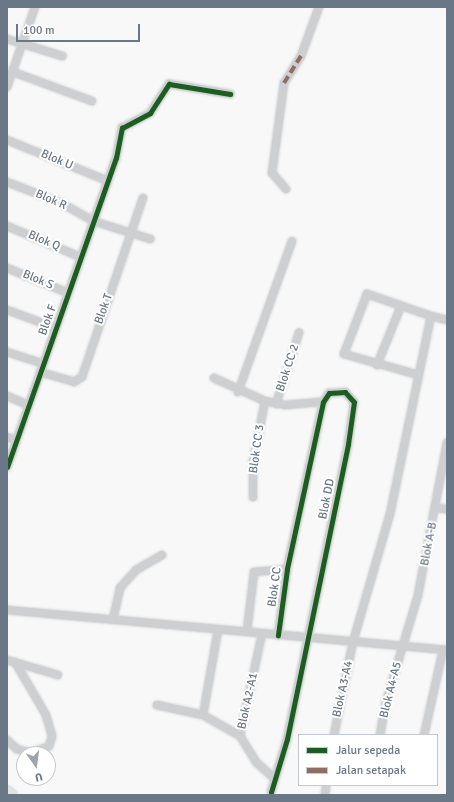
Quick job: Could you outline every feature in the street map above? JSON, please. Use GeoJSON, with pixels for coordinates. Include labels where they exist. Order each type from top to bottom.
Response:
{"type":"FeatureCollection","features":[{"type":"Feature","properties":{"kind":"main road"},"geometry":{"type":"LineString","coordinates":[[7,792],[11,795]]}},
{"type":"Feature","properties":{"kind":"street"},"geometry":{"type":"LineString","coordinates":[[286,189],[272,173],[284,83],[301,56],[319,7]]}},
{"type":"Feature","properties":{"kind":"street"},"geometry":{"type":"LineString","coordinates":[[33,8],[24,45],[9,79],[92,101]]}},
{"type":"Feature","properties":{"kind":"street"},"geometry":{"type":"LineString","coordinates":[[7,39],[62,56]]}},
{"type":"Feature","properties":{"kind":"street","name":"Blok F"},"geometry":{"type":"LineString","coordinates":[[7,467],[11,438],[28,405],[56,328],[108,181],[122,128],[150,113],[167,85],[230,94]]}},
{"type":"Feature","properties":{"kind":"street","name":"Blok U"},"geometry":{"type":"LineString","coordinates":[[7,140],[108,181]]}},
{"type":"Feature","properties":{"kind":"street","name":"Blok R"},"geometry":{"type":"LineString","coordinates":[[7,182],[61,203],[93,221],[150,239]]}},
{"type":"Feature","properties":{"kind":"street","name":"Blok T"},"geometry":{"type":"LineString","coordinates":[[7,352],[74,382],[82,377],[143,198]]}},
{"type":"Feature","properties":{"kind":"street","name":"Blok Q"},"geometry":{"type":"LineString","coordinates":[[7,226],[80,257]]}},
{"type":"Feature","properties":{"kind":"street"},"geometry":{"type":"LineString","coordinates":[[238,392],[292,241]]}},
{"type":"Feature","properties":{"kind":"street","name":"Blok S"},"geometry":{"type":"LineString","coordinates":[[7,268],[68,293]]}},
{"type":"Feature","properties":{"kind":"street"},"geometry":{"type":"LineString","coordinates":[[418,375],[377,365],[344,354],[363,297],[372,294],[401,306],[447,320]]}},
{"type":"Feature","properties":{"kind":"street"},"geometry":{"type":"LineString","coordinates":[[377,365],[401,306]]}},
{"type":"Feature","properties":{"kind":"street"},"geometry":{"type":"LineString","coordinates":[[7,310],[56,328]]}},
{"type":"Feature","properties":{"kind":"street","name":"Blok A3-A4"},"geometry":{"type":"LineString","coordinates":[[334,734],[353,642],[390,514],[431,316]]}},
{"type":"Feature","properties":{"kind":"street","name":"Blok CC 2"},"geometry":{"type":"LineString","coordinates":[[276,404],[299,333]]}},
{"type":"Feature","properties":{"kind":"street"},"geometry":{"type":"LineString","coordinates":[[214,378],[238,392],[265,402],[276,404],[324,402]]}},
{"type":"Feature","properties":{"kind":"street","name":"Blok DD"},"geometry":{"type":"LineString","coordinates":[[308,639],[354,402],[338,390],[329,393],[324,402]]}},
{"type":"Feature","properties":{"kind":"street"},"geometry":{"type":"LineString","coordinates":[[7,396],[28,405]]}},
{"type":"Feature","properties":{"kind":"street","name":"Blok CC 3"},"geometry":{"type":"LineString","coordinates":[[253,497],[253,462],[265,402]]}},
{"type":"Feature","properties":{"kind":"street","name":"Blok CC"},"geometry":{"type":"LineString","coordinates":[[278,635],[287,569],[324,402]]}},
{"type":"Feature","properties":{"kind":"street","name":"Blok A-B"},"geometry":{"type":"LineString","coordinates":[[403,645],[418,595],[436,508],[447,442]]}},
{"type":"Feature","properties":{"kind":"street"},"geometry":{"type":"LineString","coordinates":[[436,508],[447,509]]}},
{"type":"Feature","properties":{"kind":"street"},"geometry":{"type":"LineString","coordinates":[[113,619],[120,588],[136,570],[162,555]]}},
{"type":"Feature","properties":{"kind":"street"},"geometry":{"type":"LineString","coordinates":[[247,631],[254,572],[287,569]]}},
{"type":"Feature","properties":{"kind":"street"},"geometry":{"type":"LineString","coordinates":[[7,610],[218,630],[247,631],[308,639],[403,645],[445,650],[424,734]]}},
{"type":"Feature","properties":{"kind":"street"},"geometry":{"type":"LineString","coordinates":[[203,715],[218,630]]}},
{"type":"Feature","properties":{"kind":"street","name":"Blok A2-A1"},"geometry":{"type":"LineString","coordinates":[[262,634],[240,736],[256,762],[275,779]]}},
{"type":"Feature","properties":{"kind":"street"},"geometry":{"type":"LineString","coordinates":[[271,792],[308,639]]}},
{"type":"Feature","properties":{"kind":"street","name":"Blok A4-A5"},"geometry":{"type":"LineString","coordinates":[[380,734],[403,645]]}},
{"type":"Feature","properties":{"kind":"street"},"geometry":{"type":"LineString","coordinates":[[11,661],[58,675]]}},
{"type":"Feature","properties":{"kind":"street"},"geometry":{"type":"LineString","coordinates":[[7,740],[17,749],[31,753],[49,746],[52,736],[46,715],[11,661]]}},
{"type":"Feature","properties":{"kind":"street"},"geometry":{"type":"LineString","coordinates":[[157,705],[203,715],[240,736]]}},
{"type":"Feature","properties":{"kind":"marked path"},"geometry":{"type":"LineString","coordinates":[[284,83],[301,56]]}},
{"type":"Feature","properties":{"kind":"cycle path"},"geometry":{"type":"LineString","coordinates":[[7,467],[116,158],[122,128],[150,113],[169,84],[230,94]]}},
{"type":"Feature","properties":{"kind":"cycle path"},"geometry":{"type":"LineString","coordinates":[[271,792],[287,739],[348,444],[354,402],[345,392],[329,393],[323,402],[287,569],[278,635]]}}]}
